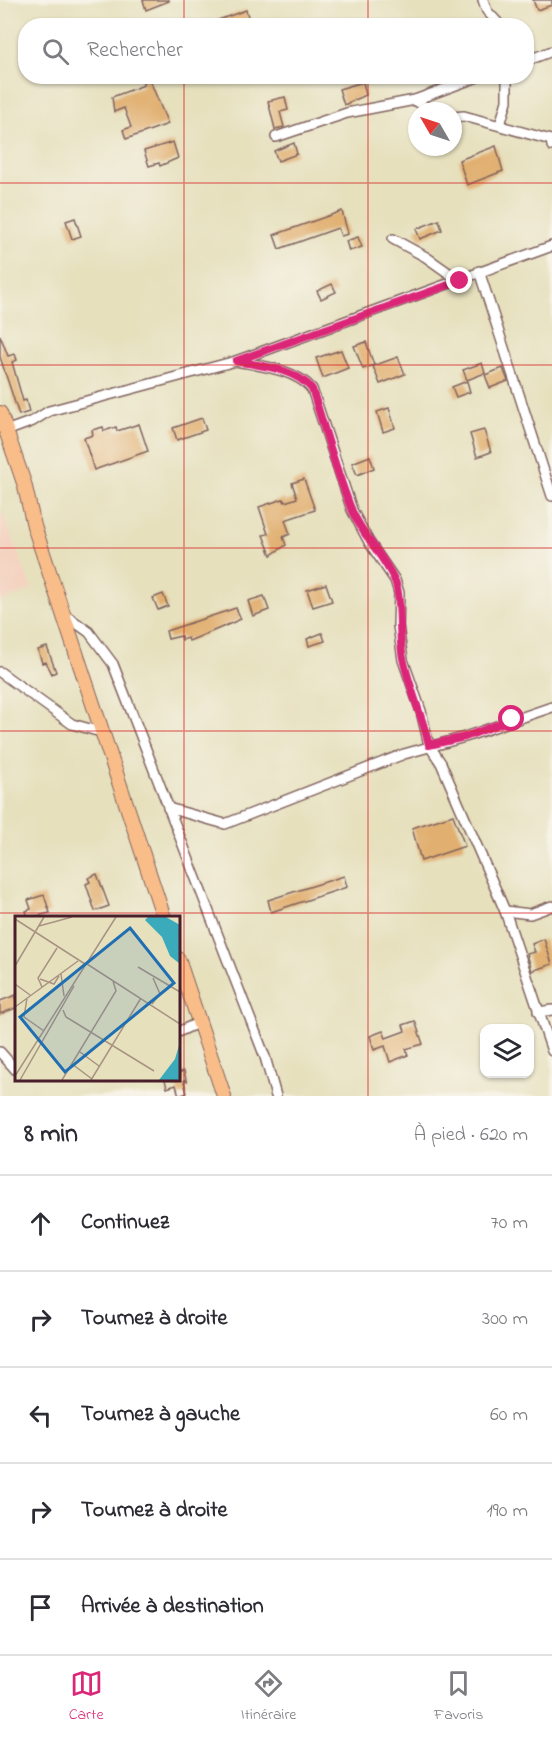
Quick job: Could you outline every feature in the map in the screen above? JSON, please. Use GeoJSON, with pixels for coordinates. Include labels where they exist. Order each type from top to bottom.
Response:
{"type":"FeatureCollection","features":[{"type":"Feature","properties":{"kind":"highway"},"geometry":{"type":"LineString","coordinates":[[0,413],[5,437],[163,916]]}},
{"type":"Feature","properties":{"kind":"highway"},"geometry":{"type":"LineString","coordinates":[[180,965],[224,1096]]}},
{"type":"Feature","properties":{"kind":"street"},"geometry":{"type":"LineString","coordinates":[[483,0],[487,11],[494,18]]}},
{"type":"Feature","properties":{"kind":"street"},"geometry":{"type":"LineString","coordinates":[[534,58],[552,51]]}},
{"type":"Feature","properties":{"kind":"street"},"geometry":{"type":"LineString","coordinates":[[276,137],[347,112],[415,100],[458,84]]}},
{"type":"Feature","properties":{"kind":"street"},"geometry":{"type":"LineString","coordinates":[[500,125],[507,101],[507,84]]}},
{"type":"Feature","properties":{"kind":"street"},"geometry":{"type":"LineString","coordinates":[[462,116],[551,140],[552,146]]}},
{"type":"Feature","properties":{"kind":"street"},"geometry":{"type":"LineString","coordinates":[[393,239],[426,257],[460,281]]}},
{"type":"Feature","properties":{"kind":"street"},"geometry":{"type":"LineString","coordinates":[[5,437],[49,411],[236,361],[552,246]]}},
{"type":"Feature","properties":{"kind":"street"},"geometry":{"type":"LineString","coordinates":[[479,271],[552,496]]}},
{"type":"Feature","properties":{"kind":"street"},"geometry":{"type":"LineString","coordinates":[[236,361],[278,370],[305,381],[312,389],[352,510],[369,542],[394,580],[399,593],[398,626],[403,660],[421,711],[429,745],[441,763],[505,911],[552,1051]]}},
{"type":"Feature","properties":{"kind":"street"},"geometry":{"type":"LineString","coordinates":[[63,614],[89,632],[113,664],[265,1057],[276,1096]]}},
{"type":"Feature","properties":{"kind":"street"},"geometry":{"type":"LineString","coordinates":[[0,672],[72,724],[101,732]]}},
{"type":"Feature","properties":{"kind":"street"},"geometry":{"type":"LineString","coordinates":[[168,808],[225,824],[429,745],[465,737],[552,707]]}},
{"type":"Feature","properties":{"kind":"street"},"geometry":{"type":"LineString","coordinates":[[505,911],[530,914],[552,906]]}},
{"type":"Feature","properties":{"kind":"street"},"geometry":{"type":"LineString","coordinates":[[538,1012],[552,1010]]}},
{"type":"Feature","properties":{"kind":"street"},"geometry":{"type":"LineString","coordinates":[[180,1031],[200,1022]]}},
{"type":"Feature","properties":{"kind":"street"},"geometry":{"type":"LineString","coordinates":[[0,1052],[15,1069]]}},
{"type":"Feature","properties":{"kind":"shaded area"},"geometry":{"type":"Polygon","coordinates":[[[0,507],[32,589],[0,602],[0,507]]]}},
{"type":"Feature","properties":{"kind":"building"},"geometry":{"type":"Polygon","coordinates":[[[143,0],[169,0],[169,1],[146,10],[143,0]]]}},
{"type":"Feature","properties":{"kind":"building"},"geometry":{"type":"Polygon","coordinates":[[[533,0],[552,0],[552,5],[537,10],[533,0]]]}},
{"type":"Feature","properties":{"kind":"building"},"geometry":{"type":"Polygon","coordinates":[[[246,10],[248,18],[224,18],[246,10]]]}},
{"type":"Feature","properties":{"kind":"building"},"geometry":{"type":"Polygon","coordinates":[[[151,84],[168,124],[126,139],[123,130],[131,127],[124,108],[114,112],[112,97],[151,84]]]}},
{"type":"Feature","properties":{"kind":"building"},"geometry":{"type":"Polygon","coordinates":[[[363,84],[366,95],[344,105],[339,89],[363,84]]]}},
{"type":"Feature","properties":{"kind":"building"},"geometry":{"type":"Polygon","coordinates":[[[285,97],[288,110],[280,112],[284,127],[275,129],[268,101],[285,97]]]}},
{"type":"Feature","properties":{"kind":"building"},"geometry":{"type":"Polygon","coordinates":[[[173,142],[178,158],[160,166],[159,163],[149,166],[144,151],[173,142]]]}},
{"type":"Feature","properties":{"kind":"building"},"geometry":{"type":"Polygon","coordinates":[[[294,143],[297,154],[278,161],[274,151],[294,143]]]}},
{"type":"Feature","properties":{"kind":"building"},"geometry":{"type":"Polygon","coordinates":[[[496,146],[503,171],[467,185],[459,160],[496,146]]]}},
{"type":"Feature","properties":{"kind":"building"},"geometry":{"type":"Polygon","coordinates":[[[342,211],[348,234],[341,236],[338,228],[279,249],[274,235],[342,211]]]}},
{"type":"Feature","properties":{"kind":"building"},"geometry":{"type":"Polygon","coordinates":[[[75,218],[81,236],[72,239],[66,221],[75,218]]]}},
{"type":"Feature","properties":{"kind":"building"},"geometry":{"type":"Polygon","coordinates":[[[439,220],[442,230],[420,239],[416,229],[439,220]]]}},
{"type":"Feature","properties":{"kind":"building"},"geometry":{"type":"Polygon","coordinates":[[[358,237],[362,247],[349,251],[346,241],[358,237]]]}},
{"type":"Feature","properties":{"kind":"building"},"geometry":{"type":"Polygon","coordinates":[[[332,284],[336,292],[321,299],[317,291],[332,284]]]}},
{"type":"Feature","properties":{"kind":"building"},"geometry":{"type":"Polygon","coordinates":[[[0,335],[8,356],[15,354],[17,360],[12,362],[23,401],[26,400],[29,412],[19,415],[0,357],[0,335]]]}},
{"type":"Feature","properties":{"kind":"building"},"geometry":{"type":"Polygon","coordinates":[[[366,342],[374,365],[363,369],[354,346],[366,342]]]}},
{"type":"Feature","properties":{"kind":"building"},"geometry":{"type":"Polygon","coordinates":[[[341,350],[348,368],[323,378],[316,358],[341,350]]]}},
{"type":"Feature","properties":{"kind":"building"},"geometry":{"type":"Polygon","coordinates":[[[398,357],[405,374],[380,384],[373,366],[398,357]]]}},
{"type":"Feature","properties":{"kind":"building"},"geometry":{"type":"Polygon","coordinates":[[[482,363],[485,373],[467,380],[463,370],[482,363]]]}},
{"type":"Feature","properties":{"kind":"building"},"geometry":{"type":"Polygon","coordinates":[[[503,368],[508,381],[490,388],[485,375],[503,368]]]}},
{"type":"Feature","properties":{"kind":"building"},"geometry":{"type":"Polygon","coordinates":[[[467,381],[470,392],[456,397],[452,387],[467,381]]]}},
{"type":"Feature","properties":{"kind":"building"},"geometry":{"type":"Polygon","coordinates":[[[389,408],[395,428],[383,432],[377,412],[389,408]]]}},
{"type":"Feature","properties":{"kind":"building"},"geometry":{"type":"Polygon","coordinates":[[[202,418],[206,430],[177,440],[173,428],[202,418]]]}},
{"type":"Feature","properties":{"kind":"building"},"geometry":{"type":"Polygon","coordinates":[[[139,424],[148,451],[94,470],[84,438],[93,435],[92,430],[103,427],[104,431],[116,427],[117,431],[139,424]]]}},
{"type":"Feature","properties":{"kind":"building"},"geometry":{"type":"Polygon","coordinates":[[[484,430],[491,452],[477,457],[470,434],[484,430]]]}},
{"type":"Feature","properties":{"kind":"building"},"geometry":{"type":"Polygon","coordinates":[[[370,456],[374,468],[357,475],[352,463],[370,456]]]}},
{"type":"Feature","properties":{"kind":"building"},"geometry":{"type":"Polygon","coordinates":[[[304,479],[315,510],[285,520],[290,534],[283,537],[286,545],[271,555],[263,535],[268,534],[259,507],[283,499],[285,502],[297,498],[292,483],[304,479]]]}},
{"type":"Feature","properties":{"kind":"building"},"geometry":{"type":"Polygon","coordinates":[[[326,584],[332,601],[313,607],[307,590],[326,584]]]}},
{"type":"Feature","properties":{"kind":"building"},"geometry":{"type":"Polygon","coordinates":[[[163,594],[168,606],[158,610],[153,598],[163,594]]]}},
{"type":"Feature","properties":{"kind":"building"},"geometry":{"type":"Polygon","coordinates":[[[264,596],[269,610],[253,616],[248,601],[264,596]]]}},
{"type":"Feature","properties":{"kind":"building"},"geometry":{"type":"Polygon","coordinates":[[[236,608],[241,619],[189,641],[188,638],[182,640],[181,636],[168,639],[166,631],[236,608]]]}},
{"type":"Feature","properties":{"kind":"building"},"geometry":{"type":"Polygon","coordinates":[[[322,633],[325,641],[309,646],[307,639],[322,633]]]}},
{"type":"Feature","properties":{"kind":"building"},"geometry":{"type":"Polygon","coordinates":[[[47,647],[56,672],[52,674],[46,662],[42,663],[38,650],[47,647]]]}},
{"type":"Feature","properties":{"kind":"building"},"geometry":{"type":"Polygon","coordinates":[[[453,815],[465,846],[421,861],[412,828],[453,815]]]}},
{"type":"Feature","properties":{"kind":"building"},"geometry":{"type":"Polygon","coordinates":[[[97,874],[109,906],[95,911],[86,884],[90,882],[88,878],[97,874]]]}},
{"type":"Feature","properties":{"kind":"building"},"geometry":{"type":"Polygon","coordinates":[[[344,876],[347,887],[271,912],[268,900],[344,876]]]}},
{"type":"Feature","properties":{"kind":"building"},"geometry":{"type":"Polygon","coordinates":[[[44,895],[50,913],[27,916],[26,911],[31,909],[28,900],[44,895]]]}},
{"type":"Feature","properties":{"kind":"building"},"geometry":{"type":"Polygon","coordinates":[[[544,939],[552,964],[532,971],[527,954],[535,952],[532,944],[544,939]]]}},
{"type":"Feature","properties":{"kind":"building"},"geometry":{"type":"Polygon","coordinates":[[[15,995],[15,1008],[0,1014],[0,1001],[15,995]]]}},
{"type":"Feature","properties":{"kind":"building"},"geometry":{"type":"Polygon","coordinates":[[[415,1021],[423,1044],[406,1049],[408,1055],[390,1062],[385,1046],[374,1050],[370,1036],[383,1031],[386,1038],[405,1031],[403,1025],[415,1021]]]}},
{"type":"Feature","properties":{"kind":"building"},"geometry":{"type":"Polygon","coordinates":[[[184,1071],[186,1079],[184,1080],[188,1081],[184,1082],[187,1093],[179,1096],[176,1085],[167,1088],[165,1081],[180,1081],[180,1072],[184,1071]]]}},
{"type":"Feature","properties":{"kind":"route"},"geometry":{"type":"LineString","coordinates":[[460,281],[236,361],[278,370],[305,381],[312,389],[352,510],[369,542],[394,580],[399,593],[398,626],[403,660],[421,711],[429,745],[465,737],[512,719]]}}]}
